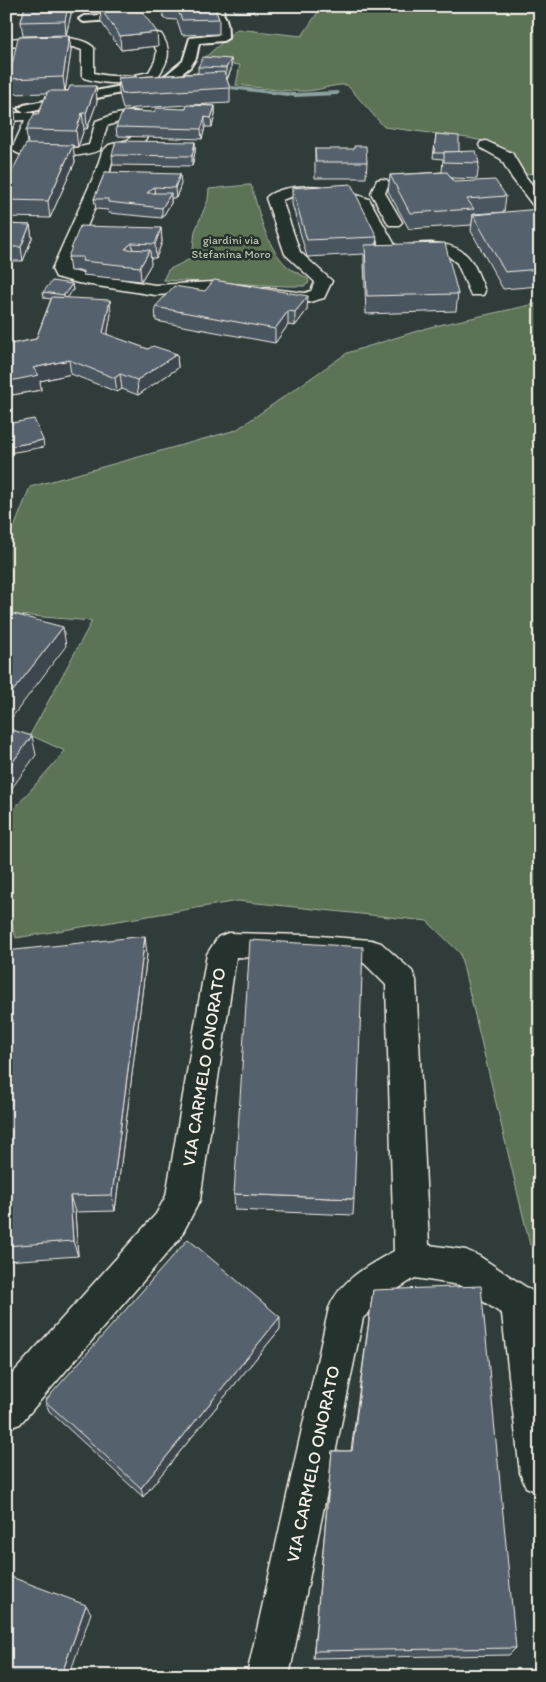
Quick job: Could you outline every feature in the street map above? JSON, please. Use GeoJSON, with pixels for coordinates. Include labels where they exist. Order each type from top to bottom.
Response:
{"type":"FeatureCollection","features":[{"type":"Feature","properties":{"kind":"street"},"geometry":{"type":"LineString","coordinates":[[24,109],[166,81],[167,78],[181,70],[192,58],[194,40],[224,38],[223,24],[218,10]]}},
{"type":"Feature","properties":{"kind":"street"},"geometry":{"type":"LineString","coordinates":[[84,19],[143,11]]}},
{"type":"Feature","properties":{"kind":"street"},"geometry":{"type":"LineString","coordinates":[[6,43],[69,42],[80,44],[88,48],[88,76],[100,79],[133,80],[153,76],[160,66],[164,50],[163,45],[154,33]]}},
{"type":"Feature","properties":{"kind":"street"},"geometry":{"type":"LineString","coordinates":[[6,117],[28,116],[32,119],[19,149],[25,151],[77,153],[89,151],[95,147],[101,124],[124,115],[145,117],[145,121]]}},
{"type":"Feature","properties":{"kind":"street"},"geometry":{"type":"LineString","coordinates":[[140,137],[138,142],[134,144],[118,145],[110,150],[104,163],[104,171],[60,269],[62,273],[78,278],[155,290],[214,287],[306,298],[318,294],[324,281],[293,254],[274,198],[287,191],[324,191],[364,202],[389,248],[396,252],[406,253],[414,248],[447,248],[463,256],[477,291]]}},
{"type":"Feature","properties":{"kind":"street"},"geometry":{"type":"LineString","coordinates":[[486,145],[507,156],[519,178],[540,205]]}},
{"type":"Feature","properties":{"kind":"street"},"geometry":{"type":"LineString","coordinates":[[382,183],[378,193],[402,236],[414,248]]}},
{"type":"Feature","properties":{"kind":"street","name":"VIA CARMELO ONORATO"},"geometry":{"type":"LineString","coordinates":[[6,1410],[168,1226],[183,1200],[222,954],[228,945],[306,947],[371,952],[401,980],[412,1260],[375,1282],[346,1308],[270,1670]]}},
{"type":"Feature","properties":{"kind":"street"},"geometry":{"type":"LineString","coordinates":[[412,1260],[466,1268],[519,1304],[540,1473]]}},
{"type":"Feature","properties":{"kind":"green space"},"geometry":{"type":"Polygon","coordinates":[[[322,6],[540,6],[540,173],[524,174],[488,142],[384,127],[347,85],[310,91],[296,91],[236,85],[240,65],[201,61],[237,29],[302,36],[322,6]]]}},
{"type":"Feature","properties":{"kind":"green space","name":"giardini via Stefanina Moro"},"geometry":{"type":"Polygon","coordinates":[[[251,185],[264,229],[274,249],[288,267],[308,279],[309,283],[304,286],[286,286],[163,280],[168,270],[192,258],[195,231],[208,200],[209,189],[251,185]]]}},
{"type":"Feature","properties":{"kind":"green space"},"geometry":{"type":"Polygon","coordinates":[[[540,303],[540,1246],[530,1245],[460,953],[427,921],[238,901],[16,938],[6,907],[6,818],[65,751],[30,735],[92,621],[6,614],[6,548],[30,487],[236,430],[347,353],[430,327],[540,303]]]}},
{"type":"Feature","properties":{"kind":"building"},"geometry":{"type":"Polygon","coordinates":[[[25,6],[68,6],[65,21],[21,22],[25,6]]]}},
{"type":"Feature","properties":{"kind":"building"},"geometry":{"type":"Polygon","coordinates":[[[138,6],[157,32],[120,36],[100,8],[138,6]]]}},
{"type":"Feature","properties":{"kind":"building"},"geometry":{"type":"Polygon","coordinates":[[[176,6],[214,6],[219,19],[182,20],[176,6]]]}},
{"type":"Feature","properties":{"kind":"building"},"geometry":{"type":"Polygon","coordinates":[[[253,6],[253,7],[234,7],[253,6]]]}},
{"type":"Feature","properties":{"kind":"building"},"geometry":{"type":"Polygon","coordinates":[[[69,36],[63,77],[9,79],[18,37],[69,36]]]}},
{"type":"Feature","properties":{"kind":"building"},"geometry":{"type":"Polygon","coordinates":[[[203,57],[231,59],[226,68],[198,67],[203,57]]]}},
{"type":"Feature","properties":{"kind":"building"},"geometry":{"type":"Polygon","coordinates":[[[224,72],[230,88],[122,94],[118,78],[224,72]]]}},
{"type":"Feature","properties":{"kind":"building"},"geometry":{"type":"Polygon","coordinates":[[[70,86],[96,86],[86,113],[82,113],[76,131],[26,130],[34,114],[38,114],[48,91],[68,91],[70,86]]]}},
{"type":"Feature","properties":{"kind":"building"},"geometry":{"type":"Polygon","coordinates":[[[187,105],[215,106],[211,118],[205,117],[201,129],[116,127],[123,111],[154,112],[156,108],[186,109],[187,105]]]}},
{"type":"Feature","properties":{"kind":"building"},"geometry":{"type":"Polygon","coordinates":[[[6,106],[14,106],[6,122],[6,106]]]}},
{"type":"Feature","properties":{"kind":"building"},"geometry":{"type":"Polygon","coordinates":[[[436,134],[459,136],[459,152],[434,153],[436,134]]]}},
{"type":"Feature","properties":{"kind":"building"},"geometry":{"type":"Polygon","coordinates":[[[116,141],[195,142],[192,156],[112,155],[116,141]]]}},
{"type":"Feature","properties":{"kind":"building"},"geometry":{"type":"Polygon","coordinates":[[[26,144],[73,145],[48,201],[6,200],[6,183],[26,144]]]}},
{"type":"Feature","properties":{"kind":"building"},"geometry":{"type":"Polygon","coordinates":[[[354,146],[366,146],[367,162],[316,162],[315,149],[354,149],[354,146]]]}},
{"type":"Feature","properties":{"kind":"building"},"geometry":{"type":"Polygon","coordinates":[[[476,151],[479,163],[444,162],[444,152],[476,151]]]}},
{"type":"Feature","properties":{"kind":"building"},"geometry":{"type":"Polygon","coordinates":[[[105,172],[180,174],[175,188],[154,187],[147,193],[171,193],[162,208],[108,202],[108,199],[94,199],[105,172]]]}},
{"type":"Feature","properties":{"kind":"building"},"geometry":{"type":"Polygon","coordinates":[[[447,172],[454,182],[495,180],[506,196],[467,199],[474,209],[410,213],[390,175],[447,172]]]}},
{"type":"Feature","properties":{"kind":"building"},"geometry":{"type":"Polygon","coordinates":[[[351,184],[377,237],[307,240],[292,188],[351,184]]]}},
{"type":"Feature","properties":{"kind":"building"},"geometry":{"type":"Polygon","coordinates":[[[539,209],[540,269],[505,272],[473,215],[539,209]]]}},
{"type":"Feature","properties":{"kind":"building"},"geometry":{"type":"Polygon","coordinates":[[[6,224],[30,225],[21,247],[8,247],[6,251],[6,224]]]}},
{"type":"Feature","properties":{"kind":"building"},"geometry":{"type":"Polygon","coordinates":[[[80,226],[161,228],[155,244],[132,243],[125,249],[150,250],[140,267],[82,261],[83,257],[68,257],[80,226]]]}},
{"type":"Feature","properties":{"kind":"building"},"geometry":{"type":"Polygon","coordinates":[[[445,243],[458,294],[367,296],[365,245],[445,243]]]}},
{"type":"Feature","properties":{"kind":"building"},"geometry":{"type":"Polygon","coordinates":[[[214,280],[308,296],[295,312],[288,311],[275,329],[155,307],[174,286],[205,291],[214,280]]]}},
{"type":"Feature","properties":{"kind":"building"},"geometry":{"type":"Polygon","coordinates":[[[52,281],[72,284],[64,295],[43,292],[52,281]]]}},
{"type":"Feature","properties":{"kind":"building"},"geometry":{"type":"Polygon","coordinates":[[[52,297],[110,300],[103,333],[148,349],[153,346],[177,354],[137,380],[120,374],[115,378],[69,360],[33,368],[39,375],[10,381],[6,375],[6,345],[36,339],[52,297]]]}},
{"type":"Feature","properties":{"kind":"building"},"geometry":{"type":"Polygon","coordinates":[[[34,419],[43,440],[8,447],[6,443],[6,424],[34,419]]]}},
{"type":"Feature","properties":{"kind":"building"},"geometry":{"type":"Polygon","coordinates":[[[6,612],[63,627],[6,700],[6,612]]]}},
{"type":"Feature","properties":{"kind":"building"},"geometry":{"type":"Polygon","coordinates":[[[6,728],[32,736],[6,771],[6,728]]]}},
{"type":"Feature","properties":{"kind":"building"},"geometry":{"type":"Polygon","coordinates":[[[145,936],[112,1195],[70,1196],[73,1241],[6,1246],[6,951],[145,936]]]}},
{"type":"Feature","properties":{"kind":"building"},"geometry":{"type":"Polygon","coordinates":[[[250,940],[363,947],[354,1199],[234,1194],[250,940]]]}},
{"type":"Feature","properties":{"kind":"building"},"geometry":{"type":"Polygon","coordinates":[[[188,1239],[280,1317],[141,1488],[45,1401],[188,1239]]]}},
{"type":"Feature","properties":{"kind":"building"},"geometry":{"type":"Polygon","coordinates":[[[481,1286],[516,1648],[314,1651],[332,1451],[352,1451],[373,1290],[481,1286]]]}},
{"type":"Feature","properties":{"kind":"building"},"geometry":{"type":"Polygon","coordinates":[[[6,1575],[86,1605],[61,1676],[6,1676],[6,1575]]]}},
{"type":"Feature","properties":{"kind":"waterway"},"geometry":{"type":"LineString","coordinates":[[232,88],[295,95],[337,93]]}}]}
